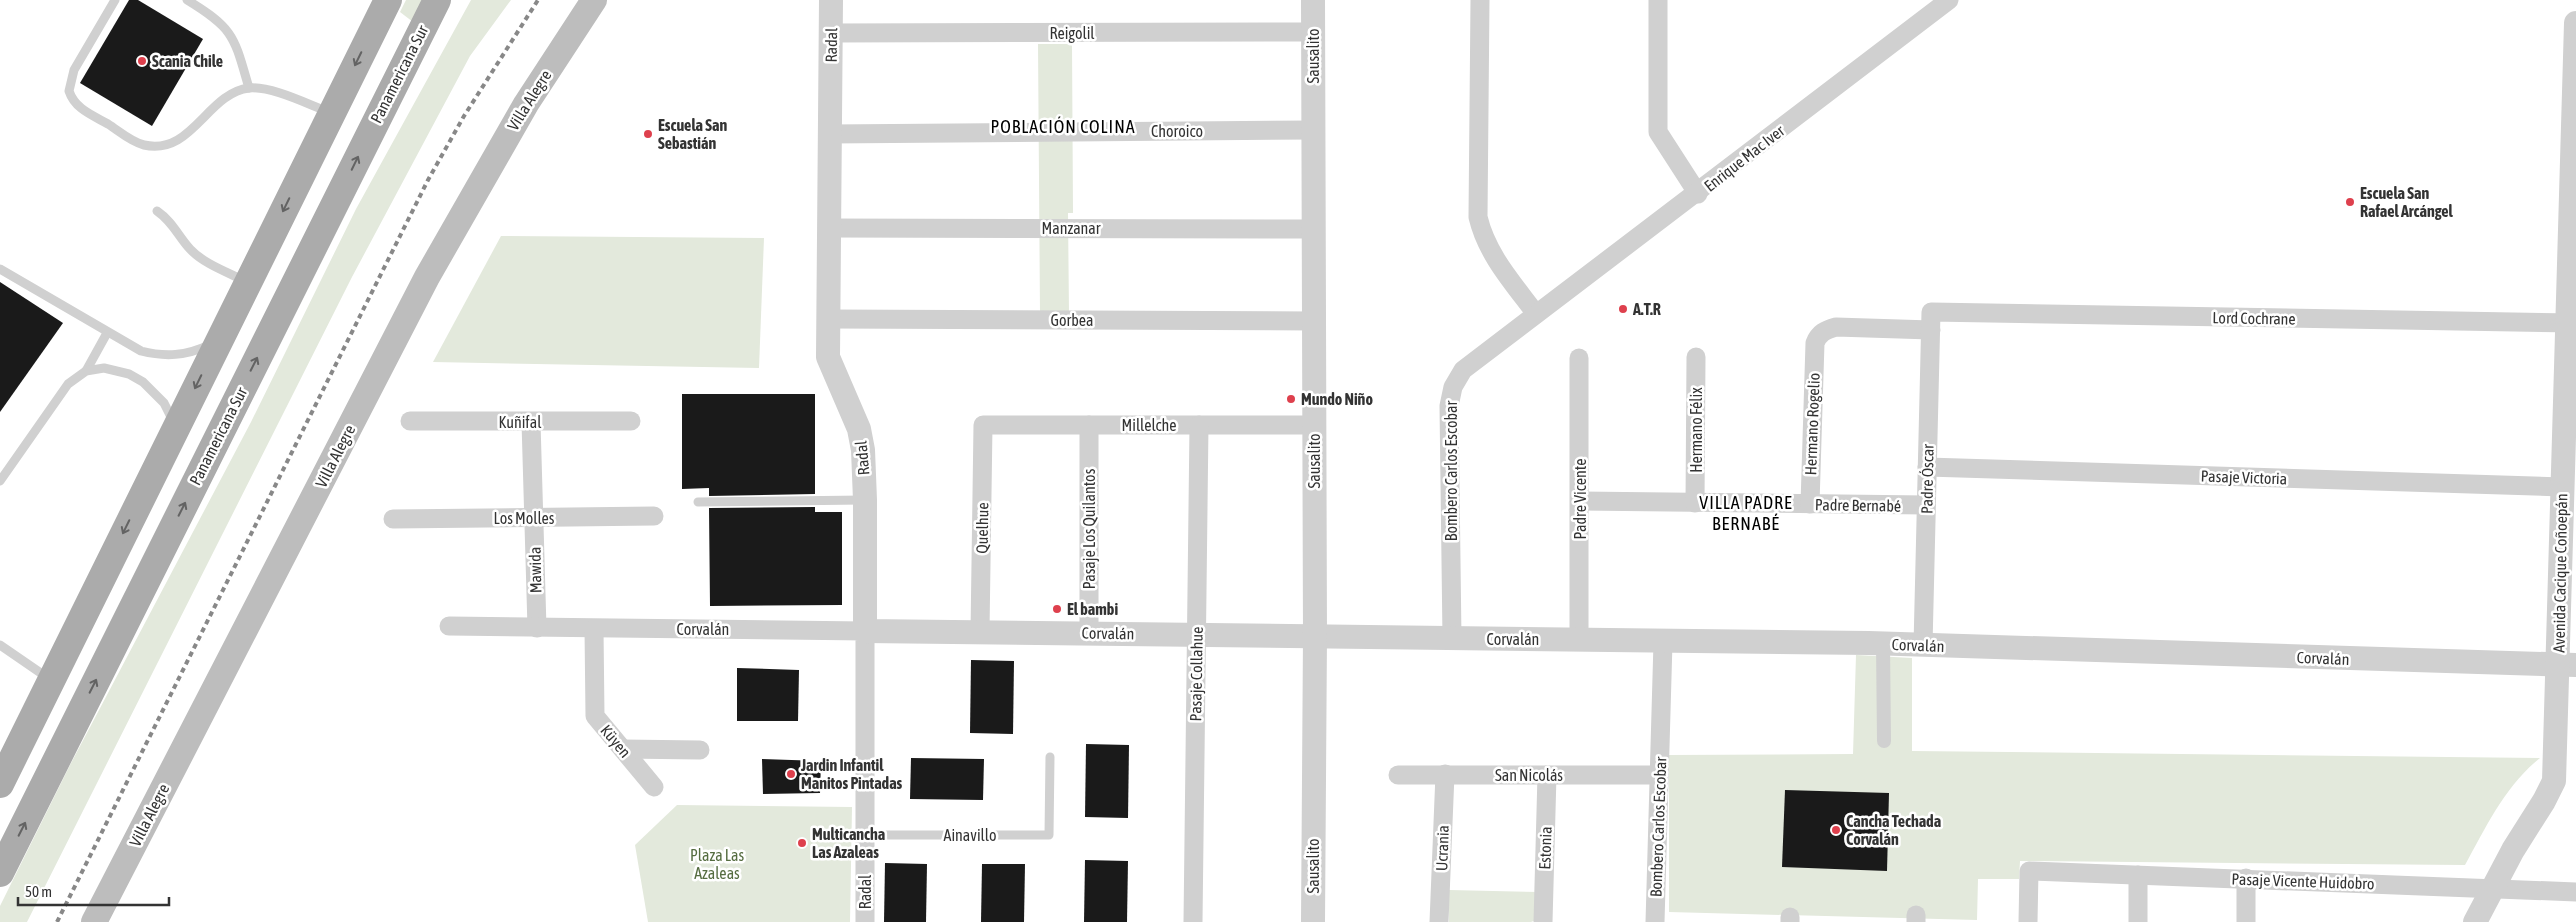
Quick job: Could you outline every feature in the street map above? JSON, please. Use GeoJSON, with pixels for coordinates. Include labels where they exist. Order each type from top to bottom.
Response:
{"type":"FeatureCollection","features":[{"type":"Feature","properties":{"kind":"main road"},"geometry":{"type":"LineString","coordinates":[[0,784],[388,0]]}},
{"type":"Feature","properties":{"kind":"main road","name":"Panamericana Sur"},"geometry":{"type":"LineString","coordinates":[[0,873],[437,0]]}},
{"type":"Feature","properties":{"kind":"main road","name":"Villa Alegre"},"geometry":{"type":"LineString","coordinates":[[94,922],[427,277],[526,104],[594,0]]}},
{"type":"Feature","properties":{"kind":"main road"},"geometry":{"type":"LineString","coordinates":[[371,32],[409,53]]}},
{"type":"Feature","properties":{"kind":"street","name":"Radal"},"geometry":{"type":"LineString","coordinates":[[831,0],[828,357],[860,430],[865,500],[865,922]]}},
{"type":"Feature","properties":{"kind":"street","name":"Sausalito"},"geometry":{"type":"LineString","coordinates":[[1313,0],[1315,636],[1313,922]]}},
{"type":"Feature","properties":{"kind":"street"},"geometry":{"type":"LineString","coordinates":[[1480,0],[1478,217],[1481,231],[1492,255],[1536,314]]}},
{"type":"Feature","properties":{"kind":"street"},"geometry":{"type":"LineString","coordinates":[[1658,0],[1658,132],[1698,194]]}},
{"type":"Feature","properties":{"kind":"street","name":"Enrique Mac Iver"},"geometry":{"type":"LineString","coordinates":[[1536,314],[1698,194],[1950,0]]}},
{"type":"Feature","properties":{"kind":"street","name":"Avenida Cacique Coñoepán"},"geometry":{"type":"LineString","coordinates":[[2475,922],[2554,781],[2567,665],[2562,487],[2572,323],[2576,23]]}},
{"type":"Feature","properties":{"kind":"street","name":"Reigolil"},"geometry":{"type":"LineString","coordinates":[[831,33],[1313,32]]}},
{"type":"Feature","properties":{"kind":"street","name":"Choroico"},"geometry":{"type":"LineString","coordinates":[[830,134],[1313,130]]}},
{"type":"Feature","properties":{"kind":"street","name":"Manzanar"},"geometry":{"type":"LineString","coordinates":[[829,228],[1314,229]]}},
{"type":"Feature","properties":{"kind":"street","name":"Bombero Carlos Escobar"},"geometry":{"type":"LineString","coordinates":[[1452,638],[1450,396],[1463,370],[1536,314]]}},
{"type":"Feature","properties":{"kind":"street","name":"Gorbea"},"geometry":{"type":"LineString","coordinates":[[829,319],[1314,321]]}},
{"type":"Feature","properties":{"kind":"street","name":"Lord Cochrane"},"geometry":{"type":"LineString","coordinates":[[1815,343],[1818,336],[1826,330],[1836,327],[1931,321],[2572,323]]}},
{"type":"Feature","properties":{"kind":"street","name":"Padre Óscar"},"geometry":{"type":"LineString","coordinates":[[1923,646],[1931,321]]}},
{"type":"Feature","properties":{"kind":"street","name":"Hermano Rogelio"},"geometry":{"type":"LineString","coordinates":[[1810,504],[1815,343]]}},
{"type":"Feature","properties":{"kind":"street","name":"Hermano Félix"},"geometry":{"type":"LineString","coordinates":[[1695,503],[1696,357]]}},
{"type":"Feature","properties":{"kind":"street","name":"Padre Vicente"},"geometry":{"type":"LineString","coordinates":[[1579,358],[1579,639]]}},
{"type":"Feature","properties":{"kind":"street","name":"Kuñifal"},"geometry":{"type":"LineString","coordinates":[[410,421],[631,421]]}},
{"type":"Feature","properties":{"kind":"street","name":"Mawida"},"geometry":{"type":"LineString","coordinates":[[531,422],[537,628]]}},
{"type":"Feature","properties":{"kind":"street","name":"Millelche"},"geometry":{"type":"LineString","coordinates":[[983,425],[1314,425]]}},
{"type":"Feature","properties":{"kind":"street","name":"Quelhue"},"geometry":{"type":"LineString","coordinates":[[980,632],[983,425]]}},
{"type":"Feature","properties":{"kind":"street","name":"Pasaje Los Quilantos"},"geometry":{"type":"LineString","coordinates":[[1089,425],[1089,633]]}},
{"type":"Feature","properties":{"kind":"street","name":"Pasaje Collahue"},"geometry":{"type":"LineString","coordinates":[[1194,922],[1199,425]]}},
{"type":"Feature","properties":{"kind":"street","name":"Pasaje Victoria"},"geometry":{"type":"LineString","coordinates":[[1927,466],[2562,487]]}},
{"type":"Feature","properties":{"kind":"street","name":"Padre Bernabé"},"geometry":{"type":"LineString","coordinates":[[1580,501],[1926,505]]}},
{"type":"Feature","properties":{"kind":"street","name":"Los Molles"},"geometry":{"type":"LineString","coordinates":[[393,519],[654,516]]}},
{"type":"Feature","properties":{"kind":"street","name":"Corvalán"},"geometry":{"type":"LineString","coordinates":[[449,626],[1883,644],[2567,665]]}},
{"type":"Feature","properties":{"kind":"street","name":"Küyen"},"geometry":{"type":"LineString","coordinates":[[594,629],[595,716],[654,786]]}},
{"type":"Feature","properties":{"kind":"street","name":"Bombero Carlos Escobar"},"geometry":{"type":"LineString","coordinates":[[1655,922],[1663,642]]}},
{"type":"Feature","properties":{"kind":"street"},"geometry":{"type":"LineString","coordinates":[[1883,644],[1884,741]]}},
{"type":"Feature","properties":{"kind":"street"},"geometry":{"type":"LineString","coordinates":[[623,749],[700,750]]}},
{"type":"Feature","properties":{"kind":"street","name":"Ucrania"},"geometry":{"type":"LineString","coordinates":[[1439,922],[1445,774]]}},
{"type":"Feature","properties":{"kind":"street","name":"San Nicolás"},"geometry":{"type":"LineString","coordinates":[[1398,775],[1659,776]]}},
{"type":"Feature","properties":{"kind":"street","name":"Estonia"},"geometry":{"type":"LineString","coordinates":[[1543,922],[1548,775]]}},
{"type":"Feature","properties":{"kind":"street","name":"Pasaje Vicente Huidobro"},"geometry":{"type":"LineString","coordinates":[[2028,922],[2029,871],[2493,887],[2576,892]]}},
{"type":"Feature","properties":{"kind":"street"},"geometry":{"type":"LineString","coordinates":[[2138,875],[2138,922]]}},
{"type":"Feature","properties":{"kind":"street"},"geometry":{"type":"LineString","coordinates":[[2246,878],[2246,922]]}},
{"type":"Feature","properties":{"kind":"lane"},"geometry":{"type":"LineString","coordinates":[[115,0],[71,76],[69,91],[78,107],[133,141],[143,145],[164,145],[189,133],[211,113],[220,100],[230,94],[249,88],[258,88],[278,93],[331,113]]}},
{"type":"Feature","properties":{"kind":"lane"},"geometry":{"type":"LineString","coordinates":[[188,0],[217,19],[229,31],[237,47],[249,88]]}},
{"type":"Feature","properties":{"kind":"lane"},"geometry":{"type":"LineString","coordinates":[[157,211],[172,222],[190,249],[199,257],[247,282]]}},
{"type":"Feature","properties":{"kind":"lane"},"geometry":{"type":"LineString","coordinates":[[0,269],[107,333],[141,351],[169,356],[196,351],[220,338]]}},
{"type":"Feature","properties":{"kind":"lane"},"geometry":{"type":"LineString","coordinates":[[0,481],[68,384],[86,371],[107,333]]}},
{"type":"Feature","properties":{"kind":"lane"},"geometry":{"type":"LineString","coordinates":[[86,371],[104,368],[129,374],[143,382],[164,403],[175,429]]}},
{"type":"Feature","properties":{"kind":"lane"},"geometry":{"type":"LineString","coordinates":[[698,502],[865,500]]}},
{"type":"Feature","properties":{"kind":"lane"},"geometry":{"type":"LineString","coordinates":[[0,644],[50,680]]}},
{"type":"Feature","properties":{"kind":"lane","name":"Ainavillo"},"geometry":{"type":"LineString","coordinates":[[865,836],[1049,835],[1050,757]]}},
{"type":"Feature","properties":{"kind":"green space"},"geometry":{"type":"Polygon","coordinates":[[[406,0],[425,0],[413,22],[400,12],[406,0]]]}},
{"type":"Feature","properties":{"kind":"green space"},"geometry":{"type":"Polygon","coordinates":[[[471,0],[511,0],[470,56],[352,277],[27,922],[0,922],[0,906],[70,765],[251,422],[356,209],[471,0]]]}},
{"type":"Feature","properties":{"kind":"green space"},"geometry":{"type":"Polygon","coordinates":[[[1038,44],[1072,44],[1073,213],[1068,213],[1069,314],[1040,314],[1038,44]]]}},
{"type":"Feature","properties":{"kind":"green space"},"geometry":{"type":"Polygon","coordinates":[[[501,236],[764,238],[759,368],[433,362],[501,236]]]}},
{"type":"Feature","properties":{"kind":"green space"},"geometry":{"type":"Polygon","coordinates":[[[1856,655],[1912,658],[1912,751],[2540,758],[2516,781],[2506,794],[2465,865],[2020,861],[2019,879],[1978,879],[1977,920],[1669,912],[1669,755],[1853,754],[1856,655]]]}},
{"type":"Feature","properties":{"kind":"green space","name":"Plaza Las Azaleas"},"geometry":{"type":"Polygon","coordinates":[[[677,805],[852,807],[850,922],[648,922],[635,845],[677,805]]]}},
{"type":"Feature","properties":{"kind":"green space"},"geometry":{"type":"Polygon","coordinates":[[[1449,890],[1539,892],[1539,919],[1531,922],[1449,922],[1449,890]]]}},
{"type":"Feature","properties":{"kind":"building","name":"Scania Chile"},"geometry":{"type":"Polygon","coordinates":[[[129,0],[138,0],[203,39],[152,126],[80,83],[129,0]]]}},
{"type":"Feature","properties":{"kind":"building"},"geometry":{"type":"Polygon","coordinates":[[[0,282],[63,323],[0,412],[0,282]]]}},
{"type":"Feature","properties":{"kind":"building"},"geometry":{"type":"Polygon","coordinates":[[[682,394],[815,394],[815,494],[709,496],[709,488],[682,489],[682,394]]]}},
{"type":"Feature","properties":{"kind":"building"},"geometry":{"type":"Polygon","coordinates":[[[815,507],[815,512],[842,512],[842,605],[710,606],[709,508],[815,507]]]}},
{"type":"Feature","properties":{"kind":"building"},"geometry":{"type":"Polygon","coordinates":[[[971,660],[1014,661],[1013,734],[970,733],[971,660]]]}},
{"type":"Feature","properties":{"kind":"building"},"geometry":{"type":"Polygon","coordinates":[[[737,668],[799,670],[798,721],[737,721],[737,668]]]}},
{"type":"Feature","properties":{"kind":"building"},"geometry":{"type":"Polygon","coordinates":[[[1086,744],[1129,745],[1128,818],[1085,817],[1086,744]]]}},
{"type":"Feature","properties":{"kind":"building"},"geometry":{"type":"Polygon","coordinates":[[[911,758],[984,759],[983,800],[910,799],[911,758]]]}},
{"type":"Feature","properties":{"kind":"building"},"geometry":{"type":"Polygon","coordinates":[[[762,759],[821,761],[820,793],[763,794],[762,759]]]}},
{"type":"Feature","properties":{"kind":"building","name":"Cancha Techada Corvalán"},"geometry":{"type":"Polygon","coordinates":[[[1785,790],[1889,793],[1887,871],[1782,867],[1785,790]]]}},
{"type":"Feature","properties":{"kind":"building"},"geometry":{"type":"Polygon","coordinates":[[[1085,860],[1128,861],[1127,922],[1084,922],[1085,860]]]}},
{"type":"Feature","properties":{"kind":"building"},"geometry":{"type":"Polygon","coordinates":[[[885,863],[927,864],[926,922],[884,922],[885,863]]]}},
{"type":"Feature","properties":{"kind":"building"},"geometry":{"type":"Polygon","coordinates":[[[982,864],[1025,864],[1024,922],[981,922],[982,864]]]}},
{"type":"Feature","properties":{"kind":"railway"},"geometry":{"type":"LineString","coordinates":[[57,922],[428,180],[464,116],[538,0]]}},
{"type":"Feature","properties":{"kind":"place","name":"Scania Chile"},"geometry":{"type":"Point","coordinates":[142,61]}},
{"type":"Feature","properties":{"kind":"place","name":"Escuela San Sebastián"},"geometry":{"type":"Point","coordinates":[648,134]}},
{"type":"Feature","properties":{"kind":"place","name":"Escuela San Rafael Arcángel"},"geometry":{"type":"Point","coordinates":[2350,202]}},
{"type":"Feature","properties":{"kind":"place","name":"A.T.R"},"geometry":{"type":"Point","coordinates":[1623,309]}},
{"type":"Feature","properties":{"kind":"place","name":"Mundo Niño"},"geometry":{"type":"Point","coordinates":[1291,399]}},
{"type":"Feature","properties":{"kind":"place","name":"El bambi"},"geometry":{"type":"Point","coordinates":[1057,609]}},
{"type":"Feature","properties":{"kind":"place","name":"Jardin Infantil Manitos Pintadas"},"geometry":{"type":"Point","coordinates":[791,774]}},
{"type":"Feature","properties":{"kind":"place","name":"Cancha Techada Corvalán"},"geometry":{"type":"Point","coordinates":[1836,830]}},
{"type":"Feature","properties":{"kind":"place","name":"Multicancha Las Azaleas"},"geometry":{"type":"Point","coordinates":[802,843]}},
{"type":"Feature","properties":{"kind":"district","name":"POBLACIÓN COLINA"},"geometry":{"type":"Point","coordinates":[1063,127]}},
{"type":"Feature","properties":{"kind":"district","name":"VILLA PADRE BERNABÉ"},"geometry":{"type":"Point","coordinates":[1746,513]}}]}
